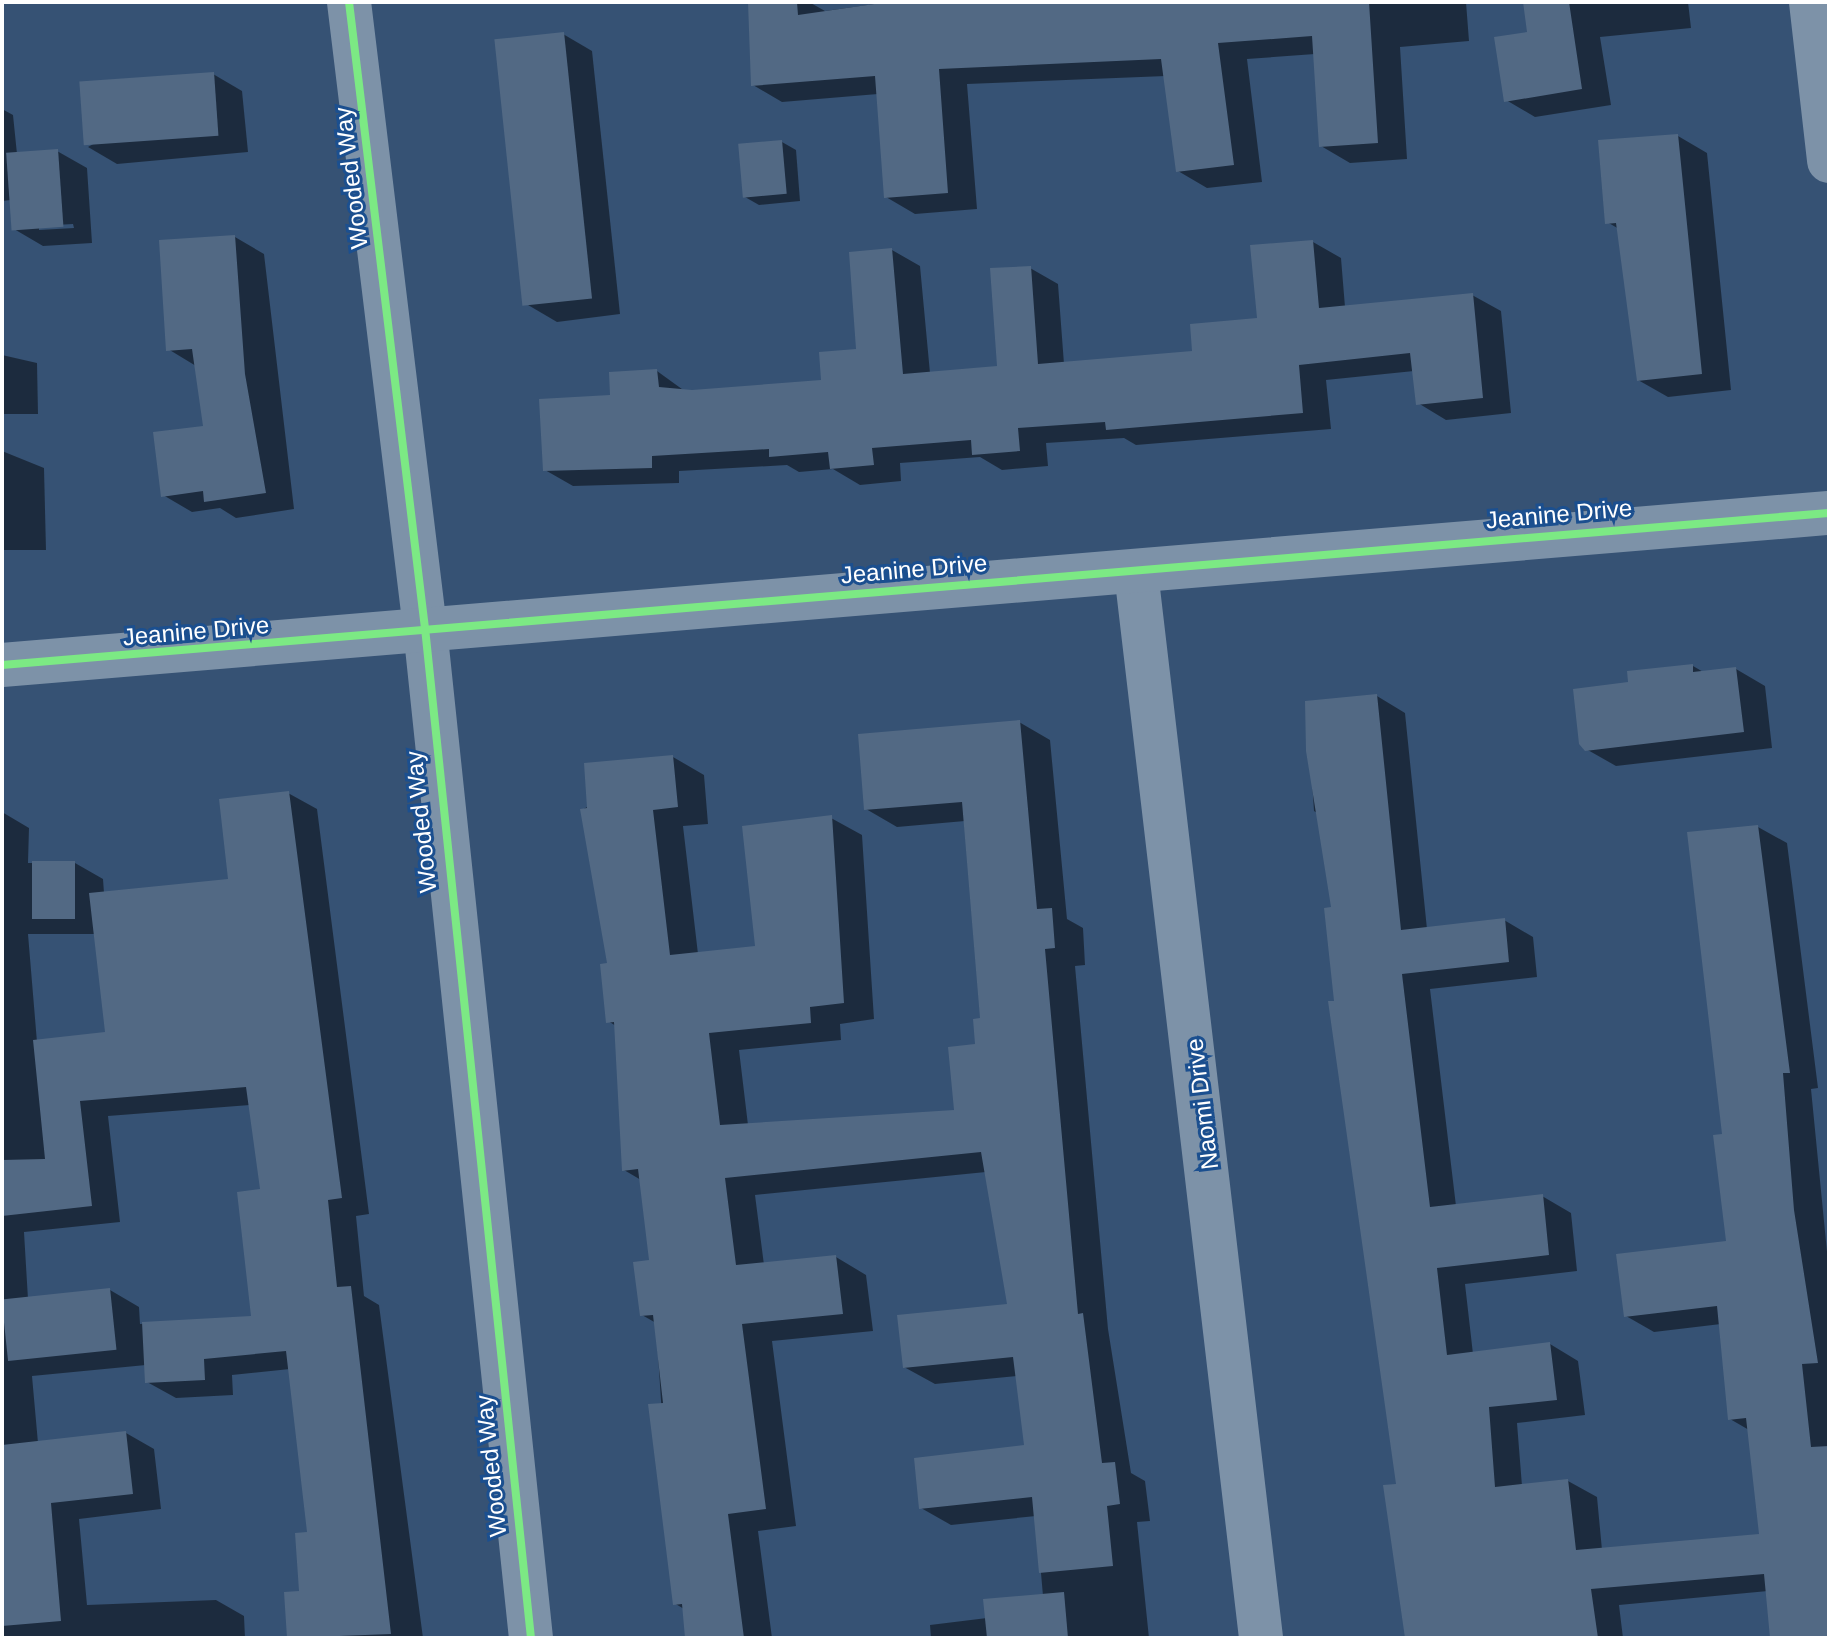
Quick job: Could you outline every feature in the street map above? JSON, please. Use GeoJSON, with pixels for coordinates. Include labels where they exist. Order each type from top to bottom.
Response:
{"type":"FeatureCollection","features":[{"type":"Feature","properties":{"kind":"street","name":"Wooded Way"},"geometry":{"type":"LineString","coordinates":[[349,2],[425,628],[531,1638]]}},
{"type":"Feature","properties":{"kind":"street"},"geometry":{"type":"LineString","coordinates":[[1811,2],[1829,161]]}},
{"type":"Feature","properties":{"kind":"street","name":"Jeanine Drive"},"geometry":{"type":"LineString","coordinates":[[2,665],[1829,513]]}},
{"type":"Feature","properties":{"kind":"street","name":"Naomi Drive"},"geometry":{"type":"LineString","coordinates":[[1136,572],[1261,1638]]}},
{"type":"Feature","properties":{"kind":"building"},"geometry":{"type":"Polygon","coordinates":[[[748,2],[797,2],[798,15],[888,2],[1369,2],[1378,143],[1319,147],[1312,36],[1218,43],[1234,165],[1176,172],[1161,59],[939,69],[948,193],[884,198],[875,76],[751,86],[748,2]]]}},
{"type":"Feature","properties":{"kind":"building"},"geometry":{"type":"Polygon","coordinates":[[[1523,2],[1569,2],[1582,89],[1504,102],[1494,37],[1527,32],[1523,2]]]}},
{"type":"Feature","properties":{"kind":"building"},"geometry":{"type":"Polygon","coordinates":[[[564,32],[592,299],[522,306],[494,39],[564,32]]]}},
{"type":"Feature","properties":{"kind":"building"},"geometry":{"type":"Polygon","coordinates":[[[214,72],[218,136],[84,145],[79,81],[214,72]]]}},
{"type":"Feature","properties":{"kind":"building"},"geometry":{"type":"Polygon","coordinates":[[[1678,134],[1702,374],[1637,381],[1616,223],[1605,224],[1598,140],[1678,134]]]}},
{"type":"Feature","properties":{"kind":"building"},"geometry":{"type":"Polygon","coordinates":[[[782,140],[787,194],[743,198],[738,144],[782,140]]]}},
{"type":"Feature","properties":{"kind":"building"},"geometry":{"type":"Polygon","coordinates":[[[58,149],[63,227],[12,230],[6,153],[58,149]]]}},
{"type":"Feature","properties":{"kind":"building"},"geometry":{"type":"Polygon","coordinates":[[[235,235],[245,374],[266,493],[204,502],[203,491],[161,497],[153,432],[203,426],[192,349],[166,351],[159,240],[235,235]]]}},
{"type":"Feature","properties":{"kind":"building"},"geometry":{"type":"Polygon","coordinates":[[[1313,240],[1319,308],[1473,293],[1483,398],[1416,405],[1410,353],[1299,365],[1303,413],[1106,430],[1105,422],[1018,428],[1020,451],[972,455],[971,440],[872,448],[874,465],[830,469],[828,452],[769,457],[769,449],[652,456],[652,468],[543,471],[539,399],[610,395],[609,372],[657,369],[659,387],[692,390],[821,380],[819,352],[856,349],[849,252],[892,248],[903,374],[997,366],[990,268],[1031,266],[1038,364],[1192,351],[1190,324],[1257,318],[1250,245],[1313,240]]]}},
{"type":"Feature","properties":{"kind":"building"},"geometry":{"type":"Polygon","coordinates":[[[1693,664],[1693,672],[1736,667],[1744,732],[1585,751],[1579,744],[1573,689],[1628,682],[1627,671],[1693,664]]]}},
{"type":"Feature","properties":{"kind":"building"},"geometry":{"type":"Polygon","coordinates":[[[1377,694],[1401,930],[1505,918],[1509,962],[1402,974],[1430,1207],[1543,1194],[1549,1255],[1437,1268],[1447,1355],[1550,1342],[1557,1400],[1489,1407],[1495,1487],[1568,1479],[1576,1550],[1759,1534],[1746,1418],[1728,1420],[1717,1306],[1624,1317],[1616,1254],[1726,1241],[1713,1135],[1722,1134],[1687,832],[1758,825],[1790,1073],[1783,1073],[1794,1210],[1818,1363],[1802,1364],[1811,1447],[1829,1446],[1829,1638],[1770,1638],[1764,1574],[1591,1589],[1598,1638],[1405,1638],[1383,1485],[1396,1484],[1328,1001],[1334,1001],[1324,908],[1331,907],[1306,751],[1305,701],[1377,694]]]}},
{"type":"Feature","properties":{"kind":"building"},"geometry":{"type":"Polygon","coordinates":[[[1020,720],[1037,909],[1052,908],[1055,948],[1045,949],[1078,1314],[1083,1313],[1102,1463],[1115,1462],[1120,1504],[1107,1506],[1113,1566],[1039,1573],[1032,1497],[919,1509],[914,1458],[1024,1445],[1013,1357],[903,1368],[897,1315],[1007,1304],[981,1152],[725,1178],[736,1265],[836,1255],[843,1314],[742,1324],[766,1509],[728,1514],[744,1638],[685,1638],[682,1604],[673,1605],[648,1404],[663,1403],[653,1315],[640,1316],[633,1262],[649,1260],[638,1169],[622,1171],[614,1022],[606,1023],[600,964],[607,963],[580,809],[587,808],[584,763],[673,755],[678,807],[653,810],[670,955],[755,946],[742,826],[832,815],[844,1003],[810,1007],[811,1023],[709,1033],[720,1125],[954,1110],[948,1047],[975,1044],[973,1019],[980,1018],[962,802],[864,810],[858,734],[1020,720]]]}},
{"type":"Feature","properties":{"kind":"building"},"geometry":{"type":"Polygon","coordinates":[[[289,791],[342,1198],[328,1200],[337,1287],[351,1286],[391,1634],[287,1638],[284,1592],[299,1591],[295,1533],[307,1532],[286,1351],[204,1359],[205,1380],[145,1383],[142,1322],[251,1316],[237,1192],[260,1189],[246,1087],[80,1101],[92,1206],[2,1216],[2,1160],[45,1159],[33,1040],[105,1032],[89,893],[228,879],[219,799],[289,791]]]}},
{"type":"Feature","properties":{"kind":"building"},"geometry":{"type":"Polygon","coordinates":[[[32,861],[75,861],[75,919],[32,919],[32,861]]]}},
{"type":"Feature","properties":{"kind":"building"},"geometry":{"type":"Polygon","coordinates":[[[110,1288],[116,1350],[8,1361],[2,1299],[110,1288]]]}},
{"type":"Feature","properties":{"kind":"building"},"geometry":{"type":"Polygon","coordinates":[[[126,1431],[133,1494],[51,1503],[61,1621],[2,1626],[2,1445],[126,1431]]]}},
{"type":"Feature","properties":{"kind":"building"},"geometry":{"type":"Polygon","coordinates":[[[1064,1592],[1068,1638],[987,1638],[983,1599],[1064,1592]]]}},
{"type":"Feature","properties":{"kind":"cycle path"},"geometry":{"type":"LineString","coordinates":[[349,2],[425,628],[531,1638]]}},
{"type":"Feature","properties":{"kind":"cycle path"},"geometry":{"type":"LineString","coordinates":[[2,665],[1829,513]]}}]}
